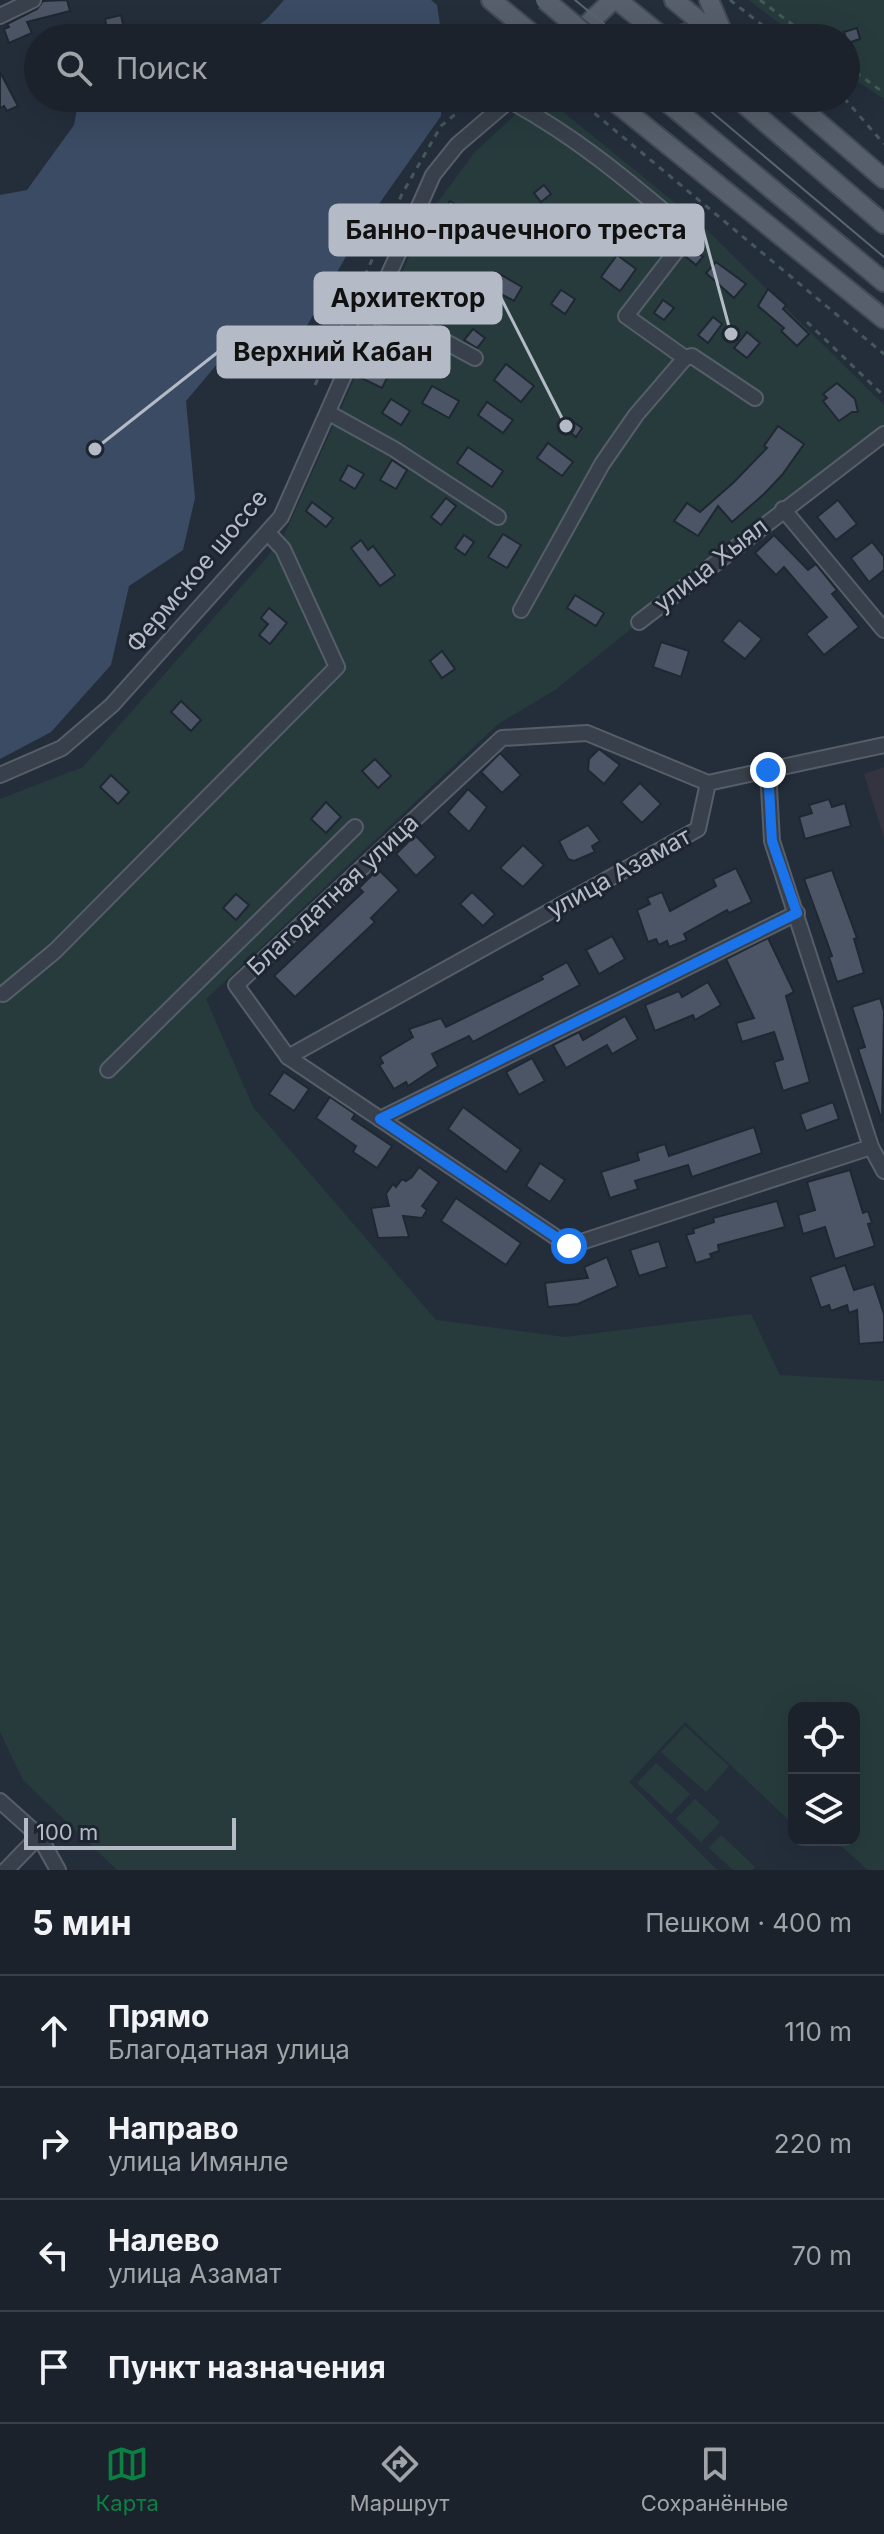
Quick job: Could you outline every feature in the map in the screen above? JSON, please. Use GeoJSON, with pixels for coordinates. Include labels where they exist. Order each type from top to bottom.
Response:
{"type":"FeatureCollection","features":[{"type":"Feature","properties":{"kind":"main road"},"geometry":{"type":"LineString","coordinates":[[491,0],[520,24]]}},
{"type":"Feature","properties":{"kind":"main road"},"geometry":{"type":"LineString","coordinates":[[545,0],[573,24]]}},
{"type":"Feature","properties":{"kind":"main road"},"geometry":{"type":"LineString","coordinates":[[588,24],[615,0],[648,24]]}},
{"type":"Feature","properties":{"kind":"main road"},"geometry":{"type":"LineString","coordinates":[[674,0],[704,24]]}},
{"type":"Feature","properties":{"kind":"main road"},"geometry":{"type":"LineString","coordinates":[[709,0],[717,24]]}},
{"type":"Feature","properties":{"kind":"main road"},"geometry":{"type":"LineString","coordinates":[[628,112],[884,319]]}},
{"type":"Feature","properties":{"kind":"main road"},"geometry":{"type":"LineString","coordinates":[[640,112],[657,135]]}},
{"type":"Feature","properties":{"kind":"main road"},"geometry":{"type":"LineString","coordinates":[[678,112],[884,282]]}},
{"type":"Feature","properties":{"kind":"main road"},"geometry":{"type":"LineString","coordinates":[[753,112],[884,224]]}},
{"type":"Feature","properties":{"kind":"main road"},"geometry":{"type":"LineString","coordinates":[[806,112],[884,179]]}},
{"type":"Feature","properties":{"kind":"street"},"geometry":{"type":"LineString","coordinates":[[0,16],[33,0]]}},
{"type":"Feature","properties":{"kind":"street","name":"Фермское шоссе"},"geometry":{"type":"LineString","coordinates":[[0,775],[62,748],[112,705],[281,517],[433,175],[457,145],[495,112]]}},
{"type":"Feature","properties":{"kind":"street"},"geometry":{"type":"LineString","coordinates":[[532,112],[565,131],[690,233],[626,316],[685,358]]}},
{"type":"Feature","properties":{"kind":"street"},"geometry":{"type":"LineString","coordinates":[[369,315],[411,323],[475,358]]}},
{"type":"Feature","properties":{"kind":"street"},"geometry":{"type":"LineString","coordinates":[[521,610],[602,464],[636,415],[685,358],[692,356],[755,398]]}},
{"type":"Feature","properties":{"kind":"street"},"geometry":{"type":"LineString","coordinates":[[329,413],[394,449],[498,517]]}},
{"type":"Feature","properties":{"kind":"street","name":"улица Хыял"},"geometry":{"type":"LineString","coordinates":[[639,622],[884,434]]}},
{"type":"Feature","properties":{"kind":"street","name":"улица Хыял"},"geometry":{"type":"LineString","coordinates":[[783,509],[884,630]]}},
{"type":"Feature","properties":{"kind":"street"},"geometry":{"type":"LineString","coordinates":[[3,994],[55,951],[337,667],[283,549],[268,533]]}},
{"type":"Feature","properties":{"kind":"street","name":"Благодатная улица"},"geometry":{"type":"LineString","coordinates":[[708,783],[587,733],[502,738],[236,985],[288,1057],[569,1246],[871,1147]]}},
{"type":"Feature","properties":{"kind":"street"},"geometry":{"type":"LineString","coordinates":[[708,783],[884,745]]}},
{"type":"Feature","properties":{"kind":"street"},"geometry":{"type":"LineString","coordinates":[[768,770],[772,841],[871,1147],[884,1171]]}},
{"type":"Feature","properties":{"kind":"street","name":"улица Азамат"},"geometry":{"type":"LineString","coordinates":[[288,1057],[698,829],[708,783]]}},
{"type":"Feature","properties":{"kind":"street"},"geometry":{"type":"LineString","coordinates":[[108,1070],[219,965],[355,827]]}},
{"type":"Feature","properties":{"kind":"street"},"geometry":{"type":"LineString","coordinates":[[380,1119],[797,913]]}},
{"type":"Feature","properties":{"kind":"street"},"geometry":{"type":"LineString","coordinates":[[219,965],[236,985]]}},
{"type":"Feature","properties":{"kind":"street"},"geometry":{"type":"LineString","coordinates":[[0,1801],[39,1836],[58,1870]]}},
{"type":"Feature","properties":{"kind":"street"},"geometry":{"type":"LineString","coordinates":[[6,1870],[39,1836]]}},
{"type":"Feature","properties":{"kind":"path"},"geometry":{"type":"LineString","coordinates":[[730,0],[761,24]]}},
{"type":"Feature","properties":{"kind":"path"},"geometry":{"type":"LineString","coordinates":[[760,0],[792,24]]}},
{"type":"Feature","properties":{"kind":"path"},"geometry":{"type":"LineString","coordinates":[[860,75],[884,93]]}},
{"type":"Feature","properties":{"kind":"path"},"geometry":{"type":"LineString","coordinates":[[315,385],[402,194],[441,126],[458,112]]}},
{"type":"Feature","properties":{"kind":"path"},"geometry":{"type":"LineString","coordinates":[[593,112],[884,354]]}},
{"type":"Feature","properties":{"kind":"path"},"geometry":{"type":"LineString","coordinates":[[856,112],[884,144]]}},
{"type":"Feature","properties":{"kind":"path"},"geometry":{"type":"LineString","coordinates":[[807,322],[884,396]]}},
{"type":"Feature","properties":{"kind":"shaded area"},"geometry":{"type":"Polygon","coordinates":[[[884,767],[884,838],[864,774],[884,767]]]}},
{"type":"Feature","properties":{"kind":"green space"},"geometry":{"type":"Polygon","coordinates":[[[749,0],[884,0],[884,99],[860,83],[860,24],[780,24],[749,0]]]}},
{"type":"Feature","properties":{"kind":"green space"},"geometry":{"type":"Polygon","coordinates":[[[518,112],[563,112],[701,224],[884,405],[884,426],[555,690],[498,724],[206,999],[253,1107],[436,1320],[565,1337],[751,1314],[780,1375],[884,1381],[884,1870],[868,1870],[841,1846],[860,1846],[860,1702],[788,1702],[788,1819],[685,1722],[629,1782],[717,1870],[117,1870],[23,1780],[0,1732],[0,799],[83,767],[282,540],[428,215],[475,152],[518,112]]]}},
{"type":"Feature","properties":{"kind":"green space"},"geometry":{"type":"Polygon","coordinates":[[[685,1726],[729,1766],[706,1792],[661,1752],[685,1726]]]}},
{"type":"Feature","properties":{"kind":"green space"},"geometry":{"type":"Polygon","coordinates":[[[656,1763],[690,1794],[671,1814],[637,1783],[656,1763]]]}},
{"type":"Feature","properties":{"kind":"green space"},"geometry":{"type":"Polygon","coordinates":[[[695,1799],[720,1822],[701,1842],[676,1819],[695,1799]]]}},
{"type":"Feature","properties":{"kind":"green space"},"geometry":{"type":"Polygon","coordinates":[[[721,1835],[755,1867],[752,1870],[733,1870],[709,1848],[721,1835]]]}},
{"type":"Feature","properties":{"kind":"water"},"geometry":{"type":"Polygon","coordinates":[[[284,0],[431,0],[437,5],[440,24],[260,24],[284,0]]]}},
{"type":"Feature","properties":{"kind":"water"},"geometry":{"type":"Polygon","coordinates":[[[76,112],[441,112],[362,228],[290,356],[259,376],[218,363],[186,401],[195,498],[183,550],[129,586],[111,665],[51,732],[0,759],[0,195],[27,190],[74,125],[76,112]]]}},
{"type":"Feature","properties":{"kind":"building"},"geometry":{"type":"Polygon","coordinates":[[[67,0],[70,11],[27,22],[24,24],[24,36],[9,43],[4,29],[9,27],[7,24],[37,9],[43,1],[67,0]]]}},
{"type":"Feature","properties":{"kind":"building"},"geometry":{"type":"Polygon","coordinates":[[[121,15],[123,24],[106,24],[105,19],[121,15]]]}},
{"type":"Feature","properties":{"kind":"building"},"geometry":{"type":"Polygon","coordinates":[[[0,72],[18,106],[7,111],[4,106],[0,108],[0,72]]]}},
{"type":"Feature","properties":{"kind":"building"},"geometry":{"type":"Polygon","coordinates":[[[544,185],[551,194],[541,202],[534,193],[544,185]]]}},
{"type":"Feature","properties":{"kind":"building"},"geometry":{"type":"Polygon","coordinates":[[[450,201],[474,216],[466,229],[442,215],[450,201]]]}},
{"type":"Feature","properties":{"kind":"building"},"geometry":{"type":"Polygon","coordinates":[[[692,247],[703,257],[696,265],[685,256],[692,247]]]}},
{"type":"Feature","properties":{"kind":"building"},"geometry":{"type":"Polygon","coordinates":[[[617,255],[636,269],[620,291],[601,277],[617,255]]]}},
{"type":"Feature","properties":{"kind":"building"},"geometry":{"type":"Polygon","coordinates":[[[716,262],[746,284],[734,298],[706,273],[716,262]]]}},
{"type":"Feature","properties":{"kind":"building"},"geometry":{"type":"Polygon","coordinates":[[[498,273],[522,287],[514,301],[490,288],[498,273]]]}},
{"type":"Feature","properties":{"kind":"building"},"geometry":{"type":"Polygon","coordinates":[[[768,289],[786,305],[783,309],[809,334],[797,346],[781,331],[784,328],[758,306],[768,289]]]}},
{"type":"Feature","properties":{"kind":"building"},"geometry":{"type":"Polygon","coordinates":[[[561,290],[575,299],[565,314],[551,304],[561,290]]]}},
{"type":"Feature","properties":{"kind":"building"},"geometry":{"type":"Polygon","coordinates":[[[663,300],[674,308],[664,320],[654,313],[663,300]]]}},
{"type":"Feature","properties":{"kind":"building"},"geometry":{"type":"Polygon","coordinates":[[[713,317],[722,324],[708,343],[698,335],[713,317]]]}},
{"type":"Feature","properties":{"kind":"building"},"geometry":{"type":"Polygon","coordinates":[[[473,329],[485,338],[477,348],[464,340],[473,329]]]}},
{"type":"Feature","properties":{"kind":"building"},"geometry":{"type":"Polygon","coordinates":[[[747,332],[760,343],[747,358],[734,348],[747,332]]]}},
{"type":"Feature","properties":{"kind":"building"},"geometry":{"type":"Polygon","coordinates":[[[366,358],[391,370],[382,388],[357,376],[366,358]]]}},
{"type":"Feature","properties":{"kind":"building"},"geometry":{"type":"Polygon","coordinates":[[[506,364],[534,386],[521,402],[494,380],[506,364]]]}},
{"type":"Feature","properties":{"kind":"building"},"geometry":{"type":"Polygon","coordinates":[[[837,383],[855,399],[858,412],[852,412],[839,421],[823,401],[827,398],[823,394],[837,383]]]}},
{"type":"Feature","properties":{"kind":"building"},"geometry":{"type":"Polygon","coordinates":[[[432,386],[459,401],[449,418],[422,403],[432,386]]]}},
{"type":"Feature","properties":{"kind":"building"},"geometry":{"type":"Polygon","coordinates":[[[391,399],[410,411],[401,425],[382,413],[391,399]]]}},
{"type":"Feature","properties":{"kind":"building"},"geometry":{"type":"Polygon","coordinates":[[[487,402],[513,420],[503,433],[478,415],[487,402]]]}},
{"type":"Feature","properties":{"kind":"building"},"geometry":{"type":"Polygon","coordinates":[[[572,421],[582,428],[576,437],[566,429],[572,421]]]}},
{"type":"Feature","properties":{"kind":"building"},"geometry":{"type":"Polygon","coordinates":[[[778,426],[804,444],[764,494],[732,522],[718,506],[698,536],[674,521],[687,503],[700,512],[733,483],[767,448],[764,446],[778,426]]]}},
{"type":"Feature","properties":{"kind":"building"},"geometry":{"type":"Polygon","coordinates":[[[548,443],[573,462],[562,476],[537,458],[548,443]]]}},
{"type":"Feature","properties":{"kind":"building"},"geometry":{"type":"Polygon","coordinates":[[[468,447],[503,471],[492,487],[457,463],[468,447]]]}},
{"type":"Feature","properties":{"kind":"building"},"geometry":{"type":"Polygon","coordinates":[[[392,460],[407,470],[396,489],[380,480],[392,460]]]}},
{"type":"Feature","properties":{"kind":"building"},"geometry":{"type":"Polygon","coordinates":[[[348,465],[364,474],[355,489],[340,480],[348,465]]]}},
{"type":"Feature","properties":{"kind":"building"},"geometry":{"type":"Polygon","coordinates":[[[446,498],[456,506],[441,525],[431,517],[446,498]]]}},
{"type":"Feature","properties":{"kind":"building"},"geometry":{"type":"Polygon","coordinates":[[[838,500],[857,524],[836,540],[817,517],[838,500]]]}},
{"type":"Feature","properties":{"kind":"building"},"geometry":{"type":"Polygon","coordinates":[[[312,502],[333,518],[326,527],[306,511],[312,502]]]}},
{"type":"Feature","properties":{"kind":"building"},"geometry":{"type":"Polygon","coordinates":[[[503,534],[521,545],[507,568],[488,557],[503,534]]]}},
{"type":"Feature","properties":{"kind":"building"},"geometry":{"type":"Polygon","coordinates":[[[464,535],[474,542],[465,555],[455,548],[464,535]]]}},
{"type":"Feature","properties":{"kind":"building"},"geometry":{"type":"Polygon","coordinates":[[[774,535],[808,570],[816,564],[837,590],[832,594],[859,627],[824,655],[806,634],[827,617],[784,567],[776,575],[755,553],[774,535]]]}},
{"type":"Feature","properties":{"kind":"building"},"geometry":{"type":"Polygon","coordinates":[[[361,540],[368,550],[373,546],[395,575],[380,586],[351,548],[361,540]]]}},
{"type":"Feature","properties":{"kind":"building"},"geometry":{"type":"Polygon","coordinates":[[[872,542],[884,557],[884,570],[869,582],[851,558],[872,542]]]}},
{"type":"Feature","properties":{"kind":"building"},"geometry":{"type":"Polygon","coordinates":[[[575,595],[604,613],[596,626],[567,608],[575,595]]]}},
{"type":"Feature","properties":{"kind":"building"},"geometry":{"type":"Polygon","coordinates":[[[269,608],[287,623],[270,644],[259,635],[268,624],[261,618],[269,608]]]}},
{"type":"Feature","properties":{"kind":"building"},"geometry":{"type":"Polygon","coordinates":[[[739,620],[762,639],[745,659],[722,641],[739,620]]]}},
{"type":"Feature","properties":{"kind":"building"},"geometry":{"type":"Polygon","coordinates":[[[661,642],[689,651],[681,677],[653,667],[661,642]]]}},
{"type":"Feature","properties":{"kind":"building"},"geometry":{"type":"Polygon","coordinates":[[[442,651],[455,669],[442,678],[430,661],[442,651]]]}},
{"type":"Feature","properties":{"kind":"building"},"geometry":{"type":"Polygon","coordinates":[[[181,701],[201,720],[191,731],[171,712],[181,701]]]}},
{"type":"Feature","properties":{"kind":"building"},"geometry":{"type":"Polygon","coordinates":[[[599,749],[620,765],[604,784],[588,770],[589,759],[599,749]]]}},
{"type":"Feature","properties":{"kind":"building"},"geometry":{"type":"Polygon","coordinates":[[[500,753],[521,775],[502,793],[481,772],[500,753]]]}},
{"type":"Feature","properties":{"kind":"building"},"geometry":{"type":"Polygon","coordinates":[[[375,759],[391,776],[378,788],[362,771],[375,759]]]}},
{"type":"Feature","properties":{"kind":"building"},"geometry":{"type":"Polygon","coordinates":[[[111,775],[129,792],[118,804],[100,787],[111,775]]]}},
{"type":"Feature","properties":{"kind":"building"},"geometry":{"type":"Polygon","coordinates":[[[640,783],[661,804],[642,823],[621,802],[640,783]]]}},
{"type":"Feature","properties":{"kind":"building"},"geometry":{"type":"Polygon","coordinates":[[[468,789],[487,807],[469,832],[448,812],[468,789]]]}},
{"type":"Feature","properties":{"kind":"building"},"geometry":{"type":"Polygon","coordinates":[[[829,799],[832,807],[845,803],[851,826],[805,839],[799,817],[812,813],[809,805],[829,799]]]}},
{"type":"Feature","properties":{"kind":"building"},"geometry":{"type":"Polygon","coordinates":[[[326,802],[341,817],[326,833],[311,819],[326,802]]]}},
{"type":"Feature","properties":{"kind":"building"},"geometry":{"type":"Polygon","coordinates":[[[588,825],[600,841],[592,846],[595,852],[574,861],[568,859],[559,841],[588,825]]]}},
{"type":"Feature","properties":{"kind":"building"},"geometry":{"type":"Polygon","coordinates":[[[415,835],[436,857],[416,876],[396,854],[415,835]]]}},
{"type":"Feature","properties":{"kind":"building"},"geometry":{"type":"Polygon","coordinates":[[[523,845],[544,865],[523,887],[500,868],[523,845]]]}},
{"type":"Feature","properties":{"kind":"building"},"geometry":{"type":"Polygon","coordinates":[[[736,868],[752,902],[729,913],[727,910],[684,934],[687,940],[669,947],[667,941],[659,945],[656,939],[648,942],[637,910],[650,904],[647,898],[662,892],[670,911],[716,886],[713,879],[736,868]]]}},
{"type":"Feature","properties":{"kind":"building"},"geometry":{"type":"Polygon","coordinates":[[[378,869],[399,890],[371,918],[375,922],[295,997],[274,976],[363,892],[359,888],[378,869]]]}},
{"type":"Feature","properties":{"kind":"building"},"geometry":{"type":"Polygon","coordinates":[[[832,870],[857,938],[854,939],[864,973],[837,982],[829,957],[832,956],[804,879],[832,870]]]}},
{"type":"Feature","properties":{"kind":"building"},"geometry":{"type":"Polygon","coordinates":[[[472,892],[495,914],[483,926],[460,904],[472,892]]]}},
{"type":"Feature","properties":{"kind":"building"},"geometry":{"type":"Polygon","coordinates":[[[236,894],[249,905],[236,920],[223,908],[236,894]]]}},
{"type":"Feature","properties":{"kind":"building"},"geometry":{"type":"Polygon","coordinates":[[[612,936],[625,959],[599,974],[586,950],[612,936]]]}},
{"type":"Feature","properties":{"kind":"building"},"geometry":{"type":"Polygon","coordinates":[[[768,938],[794,992],[786,996],[810,1082],[783,1091],[774,1062],[783,1059],[774,1032],[742,1042],[736,1023],[754,1018],[726,959],[768,938]]]}},
{"type":"Feature","properties":{"kind":"building"},"geometry":{"type":"Polygon","coordinates":[[[567,962],[580,985],[473,1042],[469,1036],[432,1054],[438,1066],[408,1086],[406,1082],[394,1089],[379,1065],[383,1063],[380,1057],[413,1037],[409,1029],[441,1018],[446,1027],[543,979],[541,976],[567,962]]]}},
{"type":"Feature","properties":{"kind":"building"},"geometry":{"type":"Polygon","coordinates":[[[708,982],[721,1005],[695,1020],[693,1015],[655,1031],[645,1005],[679,991],[682,997],[708,982]]]}},
{"type":"Feature","properties":{"kind":"building"},"geometry":{"type":"Polygon","coordinates":[[[880,998],[884,1011],[882,1121],[858,1049],[865,1047],[852,1007],[880,998]]]}},
{"type":"Feature","properties":{"kind":"building"},"geometry":{"type":"Polygon","coordinates":[[[625,1016],[638,1039],[612,1054],[607,1045],[566,1068],[553,1045],[579,1032],[583,1040],[625,1016]]]}},
{"type":"Feature","properties":{"kind":"building"},"geometry":{"type":"Polygon","coordinates":[[[532,1058],[545,1081],[519,1095],[506,1072],[532,1058]]]}},
{"type":"Feature","properties":{"kind":"building"},"geometry":{"type":"Polygon","coordinates":[[[284,1072],[309,1089],[294,1111],[269,1094],[284,1072]]]}},
{"type":"Feature","properties":{"kind":"building"},"geometry":{"type":"Polygon","coordinates":[[[330,1097],[355,1114],[352,1119],[392,1146],[377,1168],[353,1152],[356,1146],[316,1118],[330,1097]]]}},
{"type":"Feature","properties":{"kind":"building"},"geometry":{"type":"Polygon","coordinates":[[[833,1102],[839,1119],[806,1131],[800,1114],[833,1102]]]}},
{"type":"Feature","properties":{"kind":"building"},"geometry":{"type":"Polygon","coordinates":[[[463,1107],[521,1150],[506,1172],[448,1129],[463,1107]]]}},
{"type":"Feature","properties":{"kind":"building"},"geometry":{"type":"Polygon","coordinates":[[[754,1127],[762,1153],[692,1177],[688,1165],[635,1181],[638,1189],[610,1198],[601,1172],[639,1160],[637,1153],[665,1144],[669,1156],[754,1127]]]}},
{"type":"Feature","properties":{"kind":"building"},"geometry":{"type":"Polygon","coordinates":[[[540,1163],[565,1180],[550,1202],[526,1186],[540,1163]]]}},
{"type":"Feature","properties":{"kind":"building"},"geometry":{"type":"Polygon","coordinates":[[[419,1167],[439,1182],[422,1206],[427,1210],[422,1218],[403,1216],[409,1237],[378,1238],[371,1208],[389,1206],[386,1194],[393,1184],[396,1187],[402,1179],[406,1181],[419,1167]]]}},
{"type":"Feature","properties":{"kind":"building"},"geometry":{"type":"Polygon","coordinates":[[[850,1170],[863,1213],[868,1211],[872,1223],[868,1224],[875,1246],[835,1259],[825,1227],[803,1234],[798,1215],[815,1210],[807,1182],[850,1170]]]}},
{"type":"Feature","properties":{"kind":"building"},"geometry":{"type":"Polygon","coordinates":[[[456,1198],[521,1243],[506,1265],[441,1221],[456,1198]]]}},
{"type":"Feature","properties":{"kind":"building"},"geometry":{"type":"Polygon","coordinates":[[[777,1201],[785,1227],[718,1245],[719,1251],[710,1254],[712,1258],[696,1263],[686,1235],[694,1233],[693,1229],[714,1222],[713,1218],[777,1201]]]}},
{"type":"Feature","properties":{"kind":"building"},"geometry":{"type":"Polygon","coordinates":[[[659,1241],[667,1267],[639,1276],[630,1250],[659,1241]]]}},
{"type":"Feature","properties":{"kind":"building"},"geometry":{"type":"Polygon","coordinates":[[[607,1257],[618,1286],[578,1304],[548,1307],[545,1283],[588,1278],[584,1267],[607,1257]]]}},
{"type":"Feature","properties":{"kind":"building"},"geometry":{"type":"Polygon","coordinates":[[[845,1265],[854,1290],[874,1284],[884,1314],[884,1342],[859,1344],[857,1310],[849,1313],[847,1305],[831,1311],[829,1305],[821,1308],[810,1277],[845,1265]]]}},
{"type":"Feature","properties":{"kind":"tram line"},"geometry":{"type":"LineString","coordinates":[[575,0],[604,24]]}},
{"type":"Feature","properties":{"kind":"tram line"},"geometry":{"type":"LineString","coordinates":[[712,112],[884,257]]}},
{"type":"Feature","properties":{"kind":"place","name":"Банно-прачечного треста"},"geometry":{"type":"Point","coordinates":[731,334]}},
{"type":"Feature","properties":{"kind":"place","name":"Архитектор"},"geometry":{"type":"Point","coordinates":[566,426]}},
{"type":"Feature","properties":{"kind":"place","name":"Верхний Кабан"},"geometry":{"type":"Point","coordinates":[95,449]}},
{"type":"Feature","properties":{"kind":"route"},"geometry":{"type":"LineString","coordinates":[[569,1246],[380,1119],[797,913],[772,841],[768,770]]}}]}
